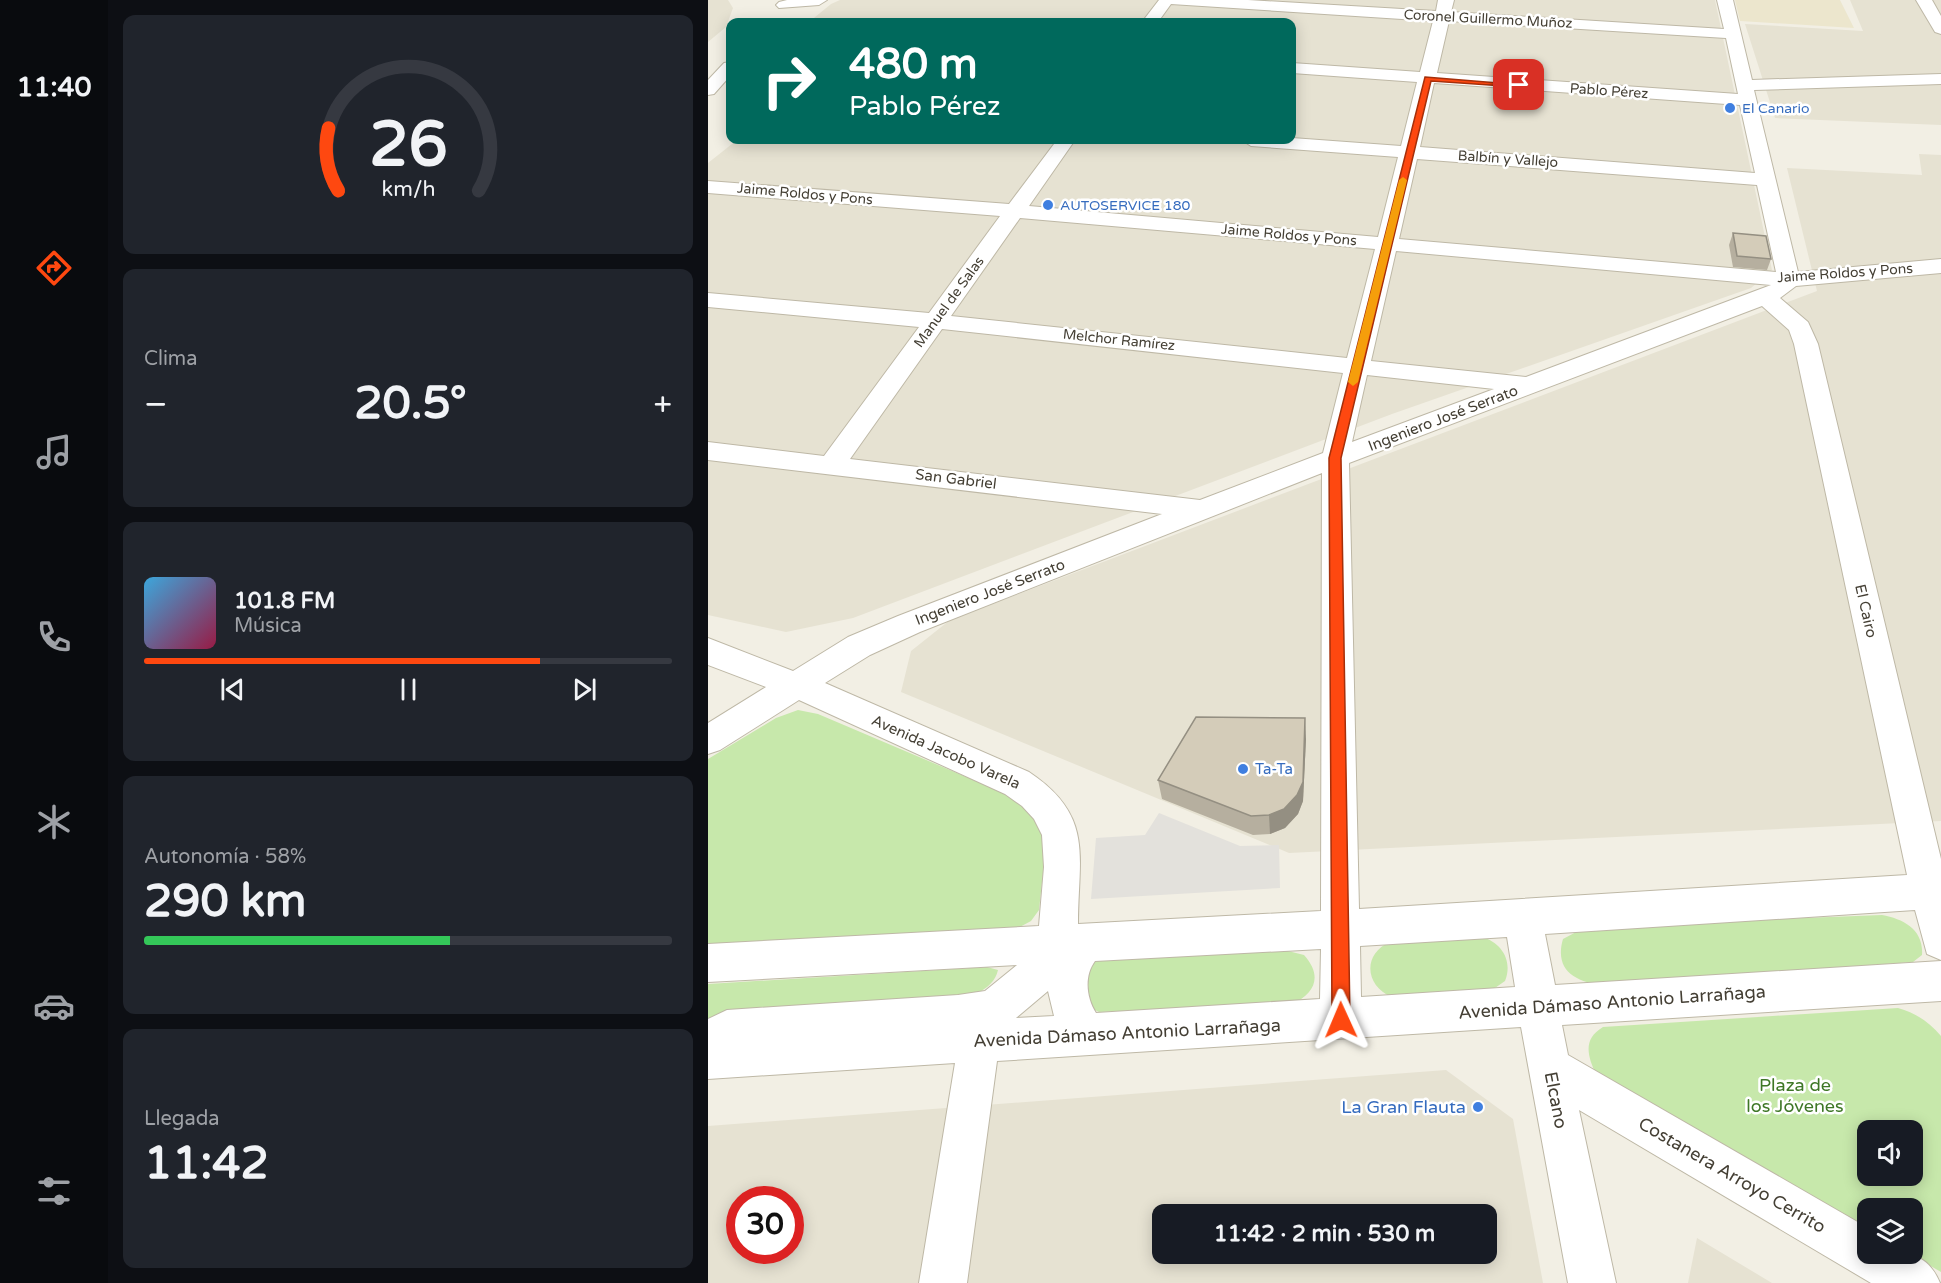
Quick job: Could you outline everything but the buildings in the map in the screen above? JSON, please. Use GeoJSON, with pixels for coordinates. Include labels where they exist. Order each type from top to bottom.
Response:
{"type":"FeatureCollection","features":[{"type":"Feature","properties":{"kind":"street"},"geometry":{"type":"LineString","coordinates":[[780,18],[783,2],[819,0]]}},
{"type":"Feature","properties":{"kind":"street"},"geometry":{"type":"LineString","coordinates":[[1153,18],[1167,0]]}},
{"type":"Feature","properties":{"kind":"street","name":"Coronel Guillermo Muñoz"},"geometry":{"type":"LineString","coordinates":[[1172,0],[1444,8],[1732,34]]}},
{"type":"Feature","properties":{"kind":"street"},"geometry":{"type":"LineString","coordinates":[[1725,0],[1765,180],[1777,289]]}},
{"type":"Feature","properties":{"kind":"street"},"geometry":{"type":"LineString","coordinates":[[1924,0],[1941,29]]}},
{"type":"Feature","properties":{"kind":"street"},"geometry":{"type":"LineString","coordinates":[[1341,1020],[1335,458],[1444,8]]}},
{"type":"Feature","properties":{"kind":"street","name":"Pablo Pérez"},"geometry":{"type":"LineString","coordinates":[[1296,68],[1428,79],[1745,92],[1941,79]]}},
{"type":"Feature","properties":{"kind":"street"},"geometry":{"type":"LineString","coordinates":[[711,91],[726,72]]}},
{"type":"Feature","properties":{"kind":"street","name":"Balbín y Vallejo"},"geometry":{"type":"LineString","coordinates":[[1296,143],[1765,180]]}},
{"type":"Feature","properties":{"kind":"street","name":"Manuel de Salas"},"geometry":{"type":"LineString","coordinates":[[832,464],[1063,144]]}},
{"type":"Feature","properties":{"kind":"street","name":"Jaime Roldos y Pons"},"geometry":{"type":"LineString","coordinates":[[708,187],[1388,243],[1777,289],[1941,266]]}},
{"type":"Feature","properties":{"kind":"street","name":"Ingeniero José Serrato"},"geometry":{"type":"LineString","coordinates":[[710,730],[797,685],[859,646],[909,624],[1777,289]]}},
{"type":"Feature","properties":{"kind":"street","name":"El Cairo"},"geometry":{"type":"LineString","coordinates":[[1777,289],[1800,327],[1806,344],[1935,892],[1941,941]]}},
{"type":"Feature","properties":{"kind":"street","name":"Melchor Ramírez"},"geometry":{"type":"LineString","coordinates":[[708,300],[935,321],[1530,385]]}},
{"type":"Feature","properties":{"kind":"street","name":"San Gabriel"},"geometry":{"type":"LineString","coordinates":[[708,451],[1203,509]]}},
{"type":"Feature","properties":{"kind":"street","name":"Avenida Jacobo Varela"},"geometry":{"type":"LineString","coordinates":[[708,650],[731,662],[797,685],[1017,783],[1038,795],[1052,811],[1061,832],[1062,869],[1071,944],[1076,952],[1070,966],[1067,999],[1073,1017],[1086,1036]]}},
{"type":"Feature","properties":{"kind":"street"},"geometry":{"type":"LineString","coordinates":[[708,963],[1340,929],[1935,892]]}},
{"type":"Feature","properties":{"kind":"street","name":"Elcano"},"geometry":{"type":"LineString","coordinates":[[1523,917],[1549,1068],[1592,1283]]}},
{"type":"Feature","properties":{"kind":"street"},"geometry":{"type":"LineString","coordinates":[[708,1042],[727,1031],[958,1016],[989,1010],[1011,997],[1071,944]]}},
{"type":"Feature","properties":{"kind":"street","name":"Avenida Dámaso Antonio Larrañaga"},"geometry":{"type":"LineString","coordinates":[[708,1058],[1538,1008],[1941,981]]}},
{"type":"Feature","properties":{"kind":"street"},"geometry":{"type":"LineString","coordinates":[[943,1283],[979,1042]]}},
{"type":"Feature","properties":{"kind":"street","name":"Costanera Arroyo Cerrito"},"geometry":{"type":"LineString","coordinates":[[1549,1068],[1916,1283]]}},
{"type":"Feature","properties":{"kind":"shaded area"},"geometry":{"type":"Polygon","coordinates":[[[708,0],[728,0],[733,8],[729,18],[726,18],[726,27],[708,42],[708,0]]]}},
{"type":"Feature","properties":{"kind":"shaded area"},"geometry":{"type":"Polygon","coordinates":[[[840,0],[1715,0],[1772,270],[1751,288],[1392,414],[853,618],[786,632],[708,615],[708,163],[732,144],[1296,144],[1296,18],[814,18],[831,4],[840,0]]]}},
{"type":"Feature","properties":{"kind":"shaded area"},"geometry":{"type":"Polygon","coordinates":[[[1735,0],[1840,0],[1854,28],[1740,21],[1735,0]]]}},
{"type":"Feature","properties":{"kind":"shaded area"},"geometry":{"type":"Polygon","coordinates":[[[1850,0],[1941,0],[1941,125],[1775,118],[1745,24],[1863,31],[1850,0]]]}},
{"type":"Feature","properties":{"kind":"shaded area"},"geometry":{"type":"Polygon","coordinates":[[[1919,154],[1941,155],[1941,821],[1289,853],[901,692],[911,651],[950,620],[1817,291],[1787,168],[1922,175],[1919,154]]]}},
{"type":"Feature","properties":{"kind":"shaded area"},"geometry":{"type":"Polygon","coordinates":[[[1159,813],[1240,846],[1279,845],[1280,888],[1091,899],[1096,838],[1145,835],[1159,813]]]}},
{"type":"Feature","properties":{"kind":"shaded area"},"geometry":{"type":"Polygon","coordinates":[[[1446,1070],[1513,1119],[1543,1283],[708,1283],[708,1126],[1446,1070]]]}},
{"type":"Feature","properties":{"kind":"shaded area"},"geometry":{"type":"Polygon","coordinates":[[[1697,1238],[1772,1283],[1688,1283],[1697,1238]]]}},
{"type":"Feature","properties":{"kind":"green space"},"geometry":{"type":"Polygon","coordinates":[[[798,710],[818,714],[1011,796],[1032,812],[1044,835],[1045,854],[1039,910],[1031,921],[1018,928],[708,945],[708,759],[776,718],[798,710]]]}},
{"type":"Feature","properties":{"kind":"green space"},"geometry":{"type":"Polygon","coordinates":[[[1882,915],[1898,919],[1916,932],[1922,946],[1922,955],[1913,962],[1603,985],[1576,977],[1564,966],[1562,959],[1563,939],[1578,931],[1628,925],[1882,915]]]}},
{"type":"Feature","properties":{"kind":"green space"},"geometry":{"type":"Polygon","coordinates":[[[1482,937],[1500,948],[1507,960],[1505,981],[1492,990],[1392,997],[1383,992],[1372,978],[1371,962],[1375,954],[1390,942],[1482,937]]]}},
{"type":"Feature","properties":{"kind":"green space"},"geometry":{"type":"Polygon","coordinates":[[[1284,950],[1304,955],[1315,977],[1311,990],[1292,1004],[1099,1012],[1087,1006],[1087,968],[1098,960],[1284,950]]]}},
{"type":"Feature","properties":{"kind":"green space"},"geometry":{"type":"Polygon","coordinates":[[[987,967],[998,970],[991,984],[978,993],[948,1004],[708,1019],[708,984],[987,967]]]}},
{"type":"Feature","properties":{"kind":"green space","name":"Plaza de los Jóvenes"},"geometry":{"type":"Polygon","coordinates":[[[1898,1008],[1927,1022],[1941,1036],[1941,1272],[1923,1262],[1923,1198],[1857,1198],[1857,1224],[1596,1074],[1590,1060],[1589,1048],[1592,1037],[1603,1027],[1898,1008]]]}},
{"type":"Feature","properties":{"kind":"slow traffic"},"geometry":{"type":"LineString","coordinates":[[1353,382],[1403,180]]}},
{"type":"Feature","properties":{"kind":"place","name":"El Canario"},"geometry":{"type":"Point","coordinates":[1730,108]}},
{"type":"Feature","properties":{"kind":"place","name":"AUTOSERVICE 180"},"geometry":{"type":"Point","coordinates":[1048,205]}},
{"type":"Feature","properties":{"kind":"place","name":"Ta-Ta"},"geometry":{"type":"Point","coordinates":[1243,769]}},
{"type":"Feature","properties":{"kind":"place","name":"La Gran Flauta"},"geometry":{"type":"Point","coordinates":[1478,1107]}},
{"type":"Feature","properties":{"kind":"route"},"geometry":{"type":"LineString","coordinates":[[1341,1020],[1335,458],[1428,79],[1519,85]]}}]}
